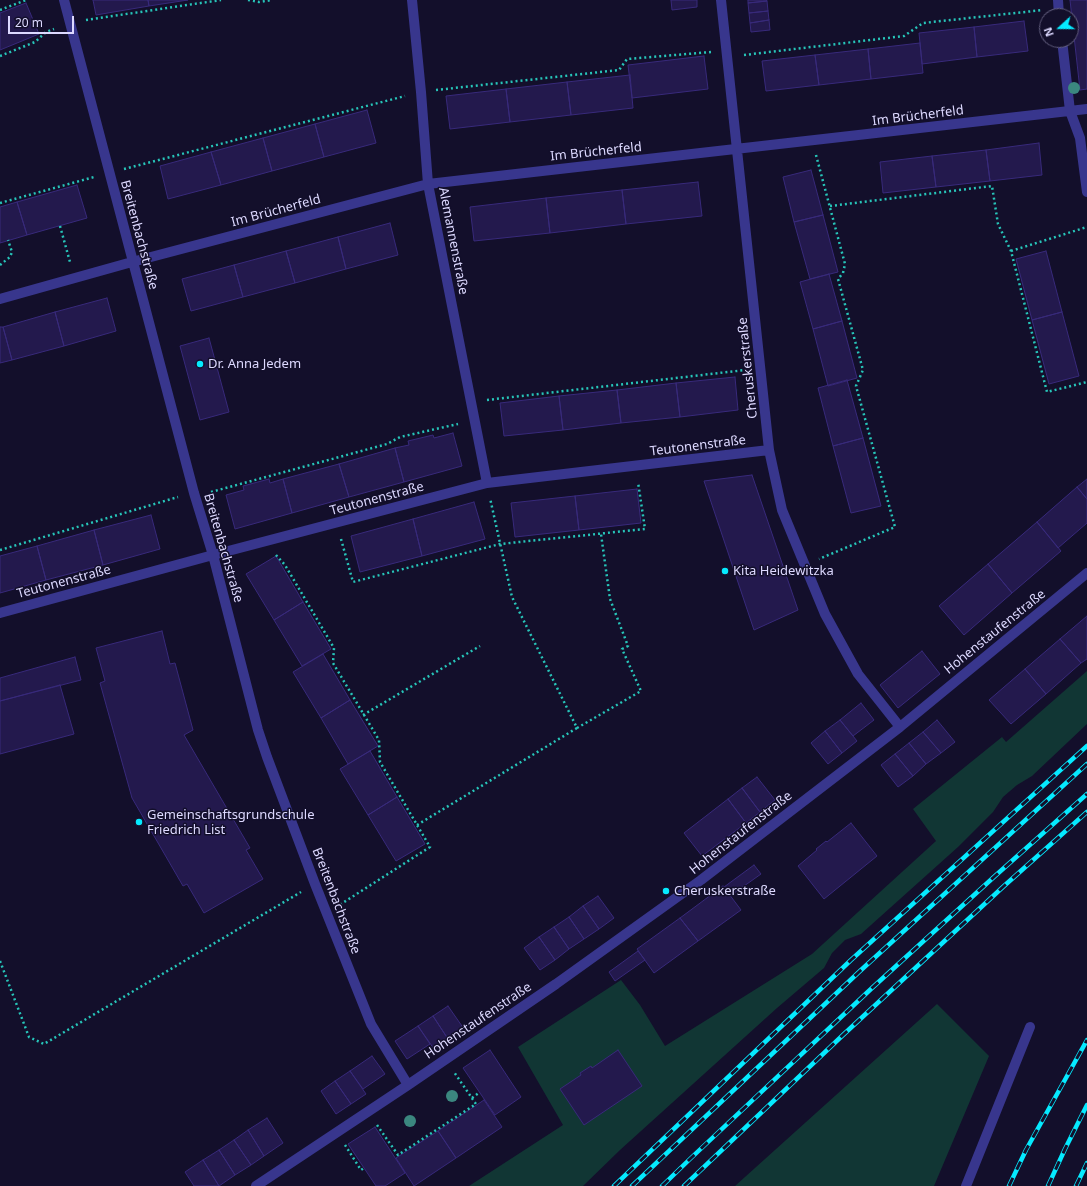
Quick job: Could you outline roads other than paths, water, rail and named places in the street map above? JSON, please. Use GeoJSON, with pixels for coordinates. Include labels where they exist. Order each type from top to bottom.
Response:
{"type":"FeatureCollection","features":[{"type":"Feature","properties":{"kind":"street","name":"Breitenbachstraße"},"geometry":{"type":"LineString","coordinates":[[64,0],[132,262],[213,555],[258,730],[315,884],[371,1024],[408,1084]]}},
{"type":"Feature","properties":{"kind":"street","name":"Alemannenstraße"},"geometry":{"type":"LineString","coordinates":[[412,0],[428,184],[487,483]]}},
{"type":"Feature","properties":{"kind":"street","name":"Cheruskerstraße"},"geometry":{"type":"LineString","coordinates":[[721,0],[770,450],[782,510],[825,614],[858,674],[900,726]]}},
{"type":"Feature","properties":{"kind":"street"},"geometry":{"type":"LineString","coordinates":[[1063,48],[1070,111],[1080,138],[1087,192]]}},
{"type":"Feature","properties":{"kind":"street","name":"Im Brücherfeld"},"geometry":{"type":"LineString","coordinates":[[0,299],[132,262],[428,184],[1087,109]]}},
{"type":"Feature","properties":{"kind":"street","name":"Teutonenstraße"},"geometry":{"type":"LineString","coordinates":[[0,613],[487,483],[770,450]]}},
{"type":"Feature","properties":{"kind":"street","name":"Hohenstaufenstraße"},"geometry":{"type":"LineString","coordinates":[[256,1186],[556,984],[701,880],[900,726],[1087,573]]}},
{"type":"Feature","properties":{"kind":"street"},"geometry":{"type":"LineString","coordinates":[[966,1186],[1030,1027]]}},
{"type":"Feature","properties":{"kind":"railway"},"geometry":{"type":"LineString","coordinates":[[614,1186],[851,960],[1087,746]]}},
{"type":"Feature","properties":{"kind":"railway"},"geometry":{"type":"LineString","coordinates":[[632,1186],[860,971],[1087,764]]}},
{"type":"Feature","properties":{"kind":"railway"},"geometry":{"type":"LineString","coordinates":[[662,1186],[872,988],[1087,794]]}},
{"type":"Feature","properties":{"kind":"railway"},"geometry":{"type":"LineString","coordinates":[[684,1186],[843,1035],[1004,886],[1087,812]]}},
{"type":"Feature","properties":{"kind":"railway"},"geometry":{"type":"LineString","coordinates":[[1009,1186],[1026,1150],[1087,1040]]}},
{"type":"Feature","properties":{"kind":"railway"},"geometry":{"type":"LineString","coordinates":[[1048,1186],[1087,1105]]}},
{"type":"Feature","properties":{"kind":"railway"},"geometry":{"type":"LineString","coordinates":[[1076,1186],[1087,1163]]}},
{"type":"Feature","properties":{"kind":"place","name":"Dr. Anna Jedem"},"geometry":{"type":"Point","coordinates":[200,364]}},
{"type":"Feature","properties":{"kind":"place","name":"Kita Heidewitzka"},"geometry":{"type":"Point","coordinates":[725,571]}},
{"type":"Feature","properties":{"kind":"place","name":"Gemeinschaftsgrundschule Friedrich List"},"geometry":{"type":"Point","coordinates":[139,822]}},
{"type":"Feature","properties":{"kind":"place","name":"Cheruskerstraße"},"geometry":{"type":"Point","coordinates":[666,891]}}]}
